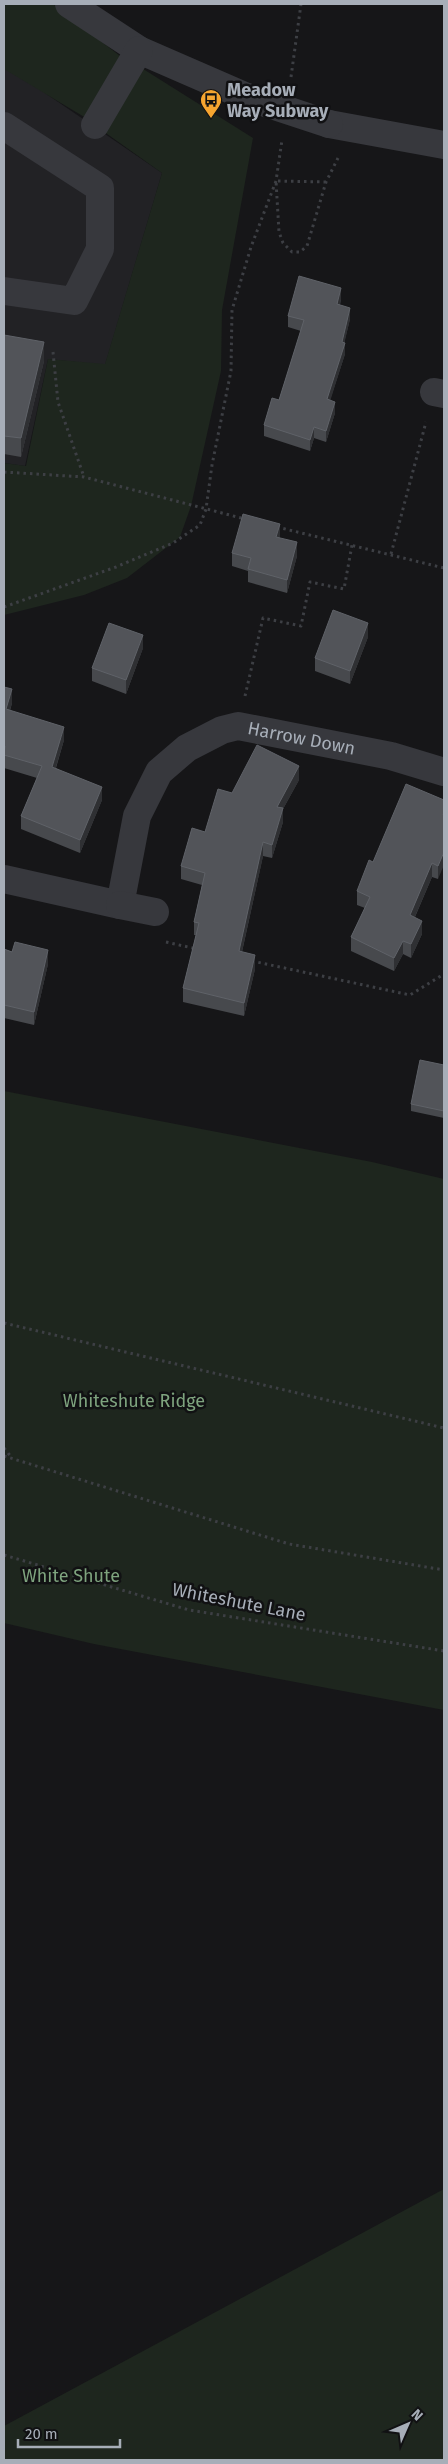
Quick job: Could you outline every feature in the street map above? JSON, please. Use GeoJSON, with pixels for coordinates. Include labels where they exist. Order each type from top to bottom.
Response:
{"type":"FeatureCollection","features":[{"type":"Feature","properties":{"kind":"street"},"geometry":{"type":"LineString","coordinates":[[69,4],[139,50],[247,97],[340,126],[444,145]]}},
{"type":"Feature","properties":{"kind":"street"},"geometry":{"type":"LineString","coordinates":[[95,125],[139,50]]}},
{"type":"Feature","properties":{"kind":"street"},"geometry":{"type":"LineString","coordinates":[[4,126],[100,188],[100,249],[74,301],[4,291]]}},
{"type":"Feature","properties":{"kind":"street","name":"Harrow Down"},"geometry":{"type":"LineString","coordinates":[[120,905],[137,816],[159,772],[187,748],[222,730],[238,726],[390,756],[444,772]]}},
{"type":"Feature","properties":{"kind":"street"},"geometry":{"type":"LineString","coordinates":[[4,879],[155,912]]}},
{"type":"Feature","properties":{"kind":"path"},"geometry":{"type":"LineString","coordinates":[[290,82],[301,4]]}},
{"type":"Feature","properties":{"kind":"path"},"geometry":{"type":"LineString","coordinates":[[276,180],[280,232],[283,243],[292,252],[300,252],[307,246],[340,126]]}},
{"type":"Feature","properties":{"kind":"path"},"geometry":{"type":"LineString","coordinates":[[4,607],[116,567],[173,543],[200,525],[206,509],[212,465],[231,372],[232,310],[251,247],[276,180],[283,131]]}},
{"type":"Feature","properties":{"kind":"path"},"geometry":{"type":"LineString","coordinates":[[276,180],[326,182]]}},
{"type":"Feature","properties":{"kind":"path"},"geometry":{"type":"LineString","coordinates":[[53,352],[58,402],[84,477]]}},
{"type":"Feature","properties":{"kind":"path"},"geometry":{"type":"LineString","coordinates":[[391,554],[439,393]]}},
{"type":"Feature","properties":{"kind":"path"},"geometry":{"type":"LineString","coordinates":[[4,472],[84,477],[252,520]]}},
{"type":"Feature","properties":{"kind":"path"},"geometry":{"type":"LineString","coordinates":[[270,525],[444,568]]}},
{"type":"Feature","properties":{"kind":"path"},"geometry":{"type":"LineString","coordinates":[[238,726],[262,618],[301,626],[310,582],[344,589],[352,545]]}},
{"type":"Feature","properties":{"kind":"path"},"geometry":{"type":"LineString","coordinates":[[155,912],[164,942],[202,950]]}},
{"type":"Feature","properties":{"kind":"path"},"geometry":{"type":"LineString","coordinates":[[249,960],[410,995],[444,974]]}},
{"type":"Feature","properties":{"kind":"path"},"geometry":{"type":"LineString","coordinates":[[4,1323],[444,1428]]}},
{"type":"Feature","properties":{"kind":"path"},"geometry":{"type":"LineString","coordinates":[[4,1448],[12,1459]]}},
{"type":"Feature","properties":{"kind":"path"},"geometry":{"type":"LineString","coordinates":[[4,1456],[289,1544],[444,1570]]}},
{"type":"Feature","properties":{"kind":"path","name":"Whiteshute Lane"},"geometry":{"type":"LineString","coordinates":[[4,1556],[189,1610],[444,1651]]}},
{"type":"Feature","properties":{"kind":"shaded area"},"geometry":{"type":"Polygon","coordinates":[[[4,65],[162,173],[105,365],[48,359],[25,466],[4,463],[4,65]]]}},
{"type":"Feature","properties":{"kind":"green space"},"geometry":{"type":"Polygon","coordinates":[[[4,4],[53,4],[120,56],[86,118],[4,69],[4,4]]]}},
{"type":"Feature","properties":{"kind":"green space"},"geometry":{"type":"Polygon","coordinates":[[[140,67],[253,138],[222,310],[221,371],[191,506],[180,537],[127,578],[84,595],[4,615],[4,463],[26,466],[48,359],[105,364],[162,173],[103,131],[140,67]]]}},
{"type":"Feature","properties":{"kind":"green space"},"geometry":{"type":"Polygon","coordinates":[[[4,1091],[372,1162],[444,1179],[444,1710],[94,1644],[4,1623],[4,1091]]]}},
{"type":"Feature","properties":{"kind":"green space"},"geometry":{"type":"Polygon","coordinates":[[[444,2189],[444,2460],[4,2460],[4,2426],[444,2189]]]}},
{"type":"Feature","properties":{"kind":"building"},"geometry":{"type":"Polygon","coordinates":[[[299,276],[341,288],[337,304],[350,308],[342,342],[345,343],[327,399],[335,402],[326,431],[314,427],[310,440],[264,425],[272,398],[279,400],[304,320],[288,316],[299,276]]]}},
{"type":"Feature","properties":{"kind":"building"},"geometry":{"type":"Polygon","coordinates":[[[4,335],[44,342],[21,438],[4,436],[4,335]]]}},
{"type":"Feature","properties":{"kind":"building"},"geometry":{"type":"Polygon","coordinates":[[[243,514],[280,524],[276,537],[297,542],[287,580],[248,569],[251,558],[232,553],[243,514]]]}},
{"type":"Feature","properties":{"kind":"building"},"geometry":{"type":"Polygon","coordinates":[[[333,610],[368,623],[350,671],[315,658],[333,610]]]}},
{"type":"Feature","properties":{"kind":"building"},"geometry":{"type":"Polygon","coordinates":[[[109,623],[143,635],[126,680],[92,668],[109,623]]]}},
{"type":"Feature","properties":{"kind":"building"},"geometry":{"type":"Polygon","coordinates":[[[4,687],[12,689],[6,709],[64,727],[52,767],[102,787],[80,840],[21,816],[42,766],[4,755],[4,687]]]}},
{"type":"Feature","properties":{"kind":"building"},"geometry":{"type":"Polygon","coordinates":[[[257,745],[299,766],[277,807],[283,808],[272,845],[263,842],[239,951],[255,955],[244,1003],[183,988],[199,923],[194,922],[205,873],[181,866],[192,828],[205,832],[218,789],[232,793],[257,745]]]}},
{"type":"Feature","properties":{"kind":"building"},"geometry":{"type":"Polygon","coordinates":[[[406,784],[444,800],[444,852],[438,866],[432,863],[410,915],[422,921],[411,944],[403,941],[394,958],[351,937],[370,897],[357,891],[369,860],[373,862],[406,784]]]}},
{"type":"Feature","properties":{"kind":"building"},"geometry":{"type":"Polygon","coordinates":[[[15,942],[48,950],[34,1012],[4,1005],[4,949],[12,952],[15,942]]]}},
{"type":"Feature","properties":{"kind":"building"},"geometry":{"type":"Polygon","coordinates":[[[420,1060],[444,1065],[444,1111],[411,1104],[420,1060]]]}},
{"type":"Feature","properties":{"kind":"place","name":"Meadow Way Subway"},"geometry":{"type":"Point","coordinates":[211,119]}},
{"type":"Feature","properties":{"kind":"park label","name":"Whiteshute Ridge"},"geometry":{"type":"Point","coordinates":[134,1401]}},
{"type":"Feature","properties":{"kind":"park label","name":"White Shute"},"geometry":{"type":"Point","coordinates":[71,1576]}}]}
